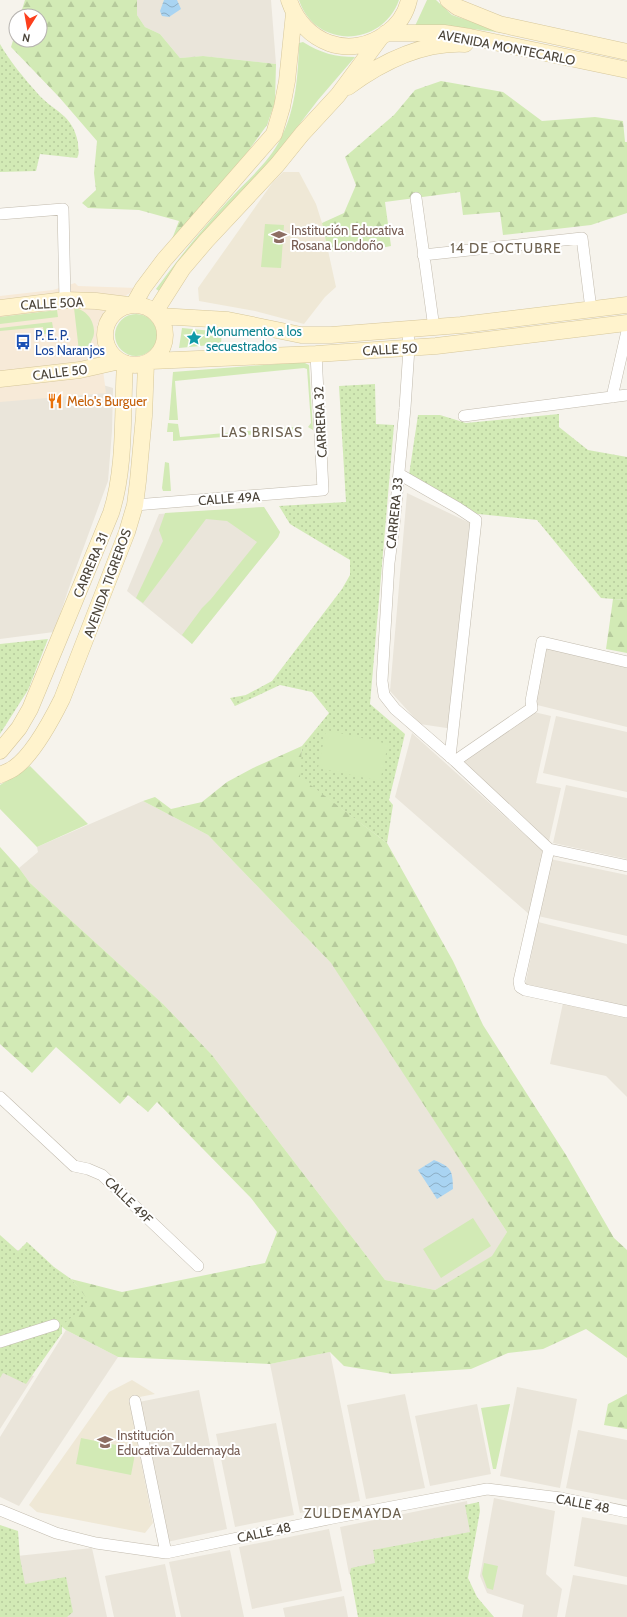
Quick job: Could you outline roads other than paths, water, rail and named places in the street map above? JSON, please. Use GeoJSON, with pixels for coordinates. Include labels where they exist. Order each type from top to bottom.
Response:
{"type":"FeatureCollection","features":[{"type":"Feature","properties":{"kind":"main road"},"geometry":{"type":"LineString","coordinates":[[292,7],[305,28],[314,36],[336,45],[359,46],[370,43],[392,29],[401,18],[409,0]]}},
{"type":"Feature","properties":{"kind":"main road","name":"AVENIDA MONTECARLO"},"geometry":{"type":"LineString","coordinates":[[448,0],[457,7],[499,24],[627,52]]}},
{"type":"Feature","properties":{"kind":"main road"},"geometry":{"type":"LineString","coordinates":[[131,305],[164,260],[274,134],[282,107],[287,81],[292,7]]}},
{"type":"Feature","properties":{"kind":"main road","name":"AVENIDA MONTECARLO"},"geometry":{"type":"LineString","coordinates":[[384,35],[444,33],[627,70]]}},
{"type":"Feature","properties":{"kind":"main road"},"geometry":{"type":"LineString","coordinates":[[157,314],[167,293],[183,268],[206,241],[277,165],[302,134],[338,95],[384,35]]}},
{"type":"Feature","properties":{"kind":"main road"},"geometry":{"type":"LineString","coordinates":[[338,95],[357,81],[400,57],[421,48],[451,43],[488,44],[537,51]]}},
{"type":"Feature","properties":{"kind":"main road"},"geometry":{"type":"LineString","coordinates":[[167,293],[168,301],[173,311],[189,317]]}},
{"type":"Feature","properties":{"kind":"main road","name":"CALLE 50A"},"geometry":{"type":"LineString","coordinates":[[0,308],[65,300],[96,301],[131,305]]}},
{"type":"Feature","properties":{"kind":"main road"},"geometry":{"type":"LineString","coordinates":[[131,305],[145,306],[157,314],[164,326],[166,338],[159,353],[148,362],[132,365],[114,357],[107,346],[105,333],[108,321],[112,315],[122,307],[131,305]]}},
{"type":"Feature","properties":{"kind":"main road","name":"CALLE 50"},"geometry":{"type":"LineString","coordinates":[[157,314],[228,320],[301,335],[331,335],[434,328],[627,305]]}},
{"type":"Feature","properties":{"kind":"main road","name":"CALLE 50"},"geometry":{"type":"LineString","coordinates":[[148,362],[404,348],[461,343],[627,322]]}},
{"type":"Feature","properties":{"kind":"main road","name":"CALLE 50"},"geometry":{"type":"LineString","coordinates":[[0,379],[80,370],[123,362]]}},
{"type":"Feature","properties":{"kind":"main road","name":"CARRERA 31"},"geometry":{"type":"LineString","coordinates":[[0,751],[19,728],[35,698],[117,495],[124,413],[123,362]]}},
{"type":"Feature","properties":{"kind":"main road","name":"AVENIDA TIGREROS"},"geometry":{"type":"LineString","coordinates":[[0,775],[14,768],[27,756],[52,718],[62,699],[126,532],[135,505],[148,362]]}},
{"type":"Feature","properties":{"kind":"street"},"geometry":{"type":"LineString","coordinates":[[416,198],[422,255],[434,328]]}},
{"type":"Feature","properties":{"kind":"street"},"geometry":{"type":"LineString","coordinates":[[0,214],[63,209],[65,300]]}},
{"type":"Feature","properties":{"kind":"street"},"geometry":{"type":"LineString","coordinates":[[422,255],[582,238],[591,309]]}},
{"type":"Feature","properties":{"kind":"street","name":"CARRERA 33"},"geometry":{"type":"LineString","coordinates":[[400,331],[404,348],[399,474],[388,563],[382,681],[384,695],[395,709],[452,759]]}},
{"type":"Feature","properties":{"kind":"street"},"geometry":{"type":"LineString","coordinates":[[612,397],[627,331]]}},
{"type":"Feature","properties":{"kind":"street","name":"CARRERA 32"},"geometry":{"type":"LineString","coordinates":[[316,354],[323,490]]}},
{"type":"Feature","properties":{"kind":"street"},"geometry":{"type":"LineString","coordinates":[[464,416],[627,395]]}},
{"type":"Feature","properties":{"kind":"street"},"geometry":{"type":"LineString","coordinates":[[399,474],[476,520],[452,759]]}},
{"type":"Feature","properties":{"kind":"street","name":"CALLE 49A"},"geometry":{"type":"LineString","coordinates":[[135,505],[323,490]]}},
{"type":"Feature","properties":{"kind":"street"},"geometry":{"type":"LineString","coordinates":[[452,759],[532,708],[531,701],[542,642],[627,662]]}},
{"type":"Feature","properties":{"kind":"street"},"geometry":{"type":"LineString","coordinates":[[452,759],[549,849],[627,866]]}},
{"type":"Feature","properties":{"kind":"street"},"geometry":{"type":"LineString","coordinates":[[549,849],[519,981],[520,987],[524,990],[627,1012]]}},
{"type":"Feature","properties":{"kind":"street","name":"CALLE 49F"},"geometry":{"type":"LineString","coordinates":[[0,1098],[74,1166],[88,1169],[102,1175],[198,1266]]}},
{"type":"Feature","properties":{"kind":"street"},"geometry":{"type":"LineString","coordinates":[[0,1342],[54,1325]]}},
{"type":"Feature","properties":{"kind":"street"},"geometry":{"type":"LineString","coordinates":[[135,1402],[166,1554]]}},
{"type":"Feature","properties":{"kind":"street","name":"CALLE 48"},"geometry":{"type":"LineString","coordinates":[[0,1510],[56,1533],[96,1543],[166,1554],[319,1521],[487,1489],[561,1498],[627,1512]]}},
{"type":"Feature","properties":{"kind":"water"},"geometry":{"type":"Polygon","coordinates":[[[164,0],[177,0],[181,9],[169,17],[162,16],[160,11],[164,0]]]}},
{"type":"Feature","properties":{"kind":"water"},"geometry":{"type":"Polygon","coordinates":[[[434,1160],[450,1170],[453,1183],[453,1189],[437,1199],[418,1170],[434,1160]]]}},
{"type":"Feature","properties":{"kind":"place","name":"Institución Educativa Rosana Londoño"},"geometry":{"type":"Point","coordinates":[279,237]}},
{"type":"Feature","properties":{"kind":"place","name":"Monumento a los secuestrados"},"geometry":{"type":"Point","coordinates":[194,338]}},
{"type":"Feature","properties":{"kind":"place","name":"P. E. P. Los Naranjos"},"geometry":{"type":"Point","coordinates":[23,342]}},
{"type":"Feature","properties":{"kind":"place","name":"Melo's Burguer"},"geometry":{"type":"Point","coordinates":[55,401]}},
{"type":"Feature","properties":{"kind":"place","name":"Institución Educativa Zuldemayda"},"geometry":{"type":"Point","coordinates":[105,1442]}},
{"type":"Feature","properties":{"kind":"district","name":"14 DE OCTUBRE"},"geometry":{"type":"Point","coordinates":[506,248]}},
{"type":"Feature","properties":{"kind":"district","name":"LAS BRISAS"},"geometry":{"type":"Point","coordinates":[262,432]}},
{"type":"Feature","properties":{"kind":"district","name":"ZULDEMAYDA"},"geometry":{"type":"Point","coordinates":[353,1513]}}]}
